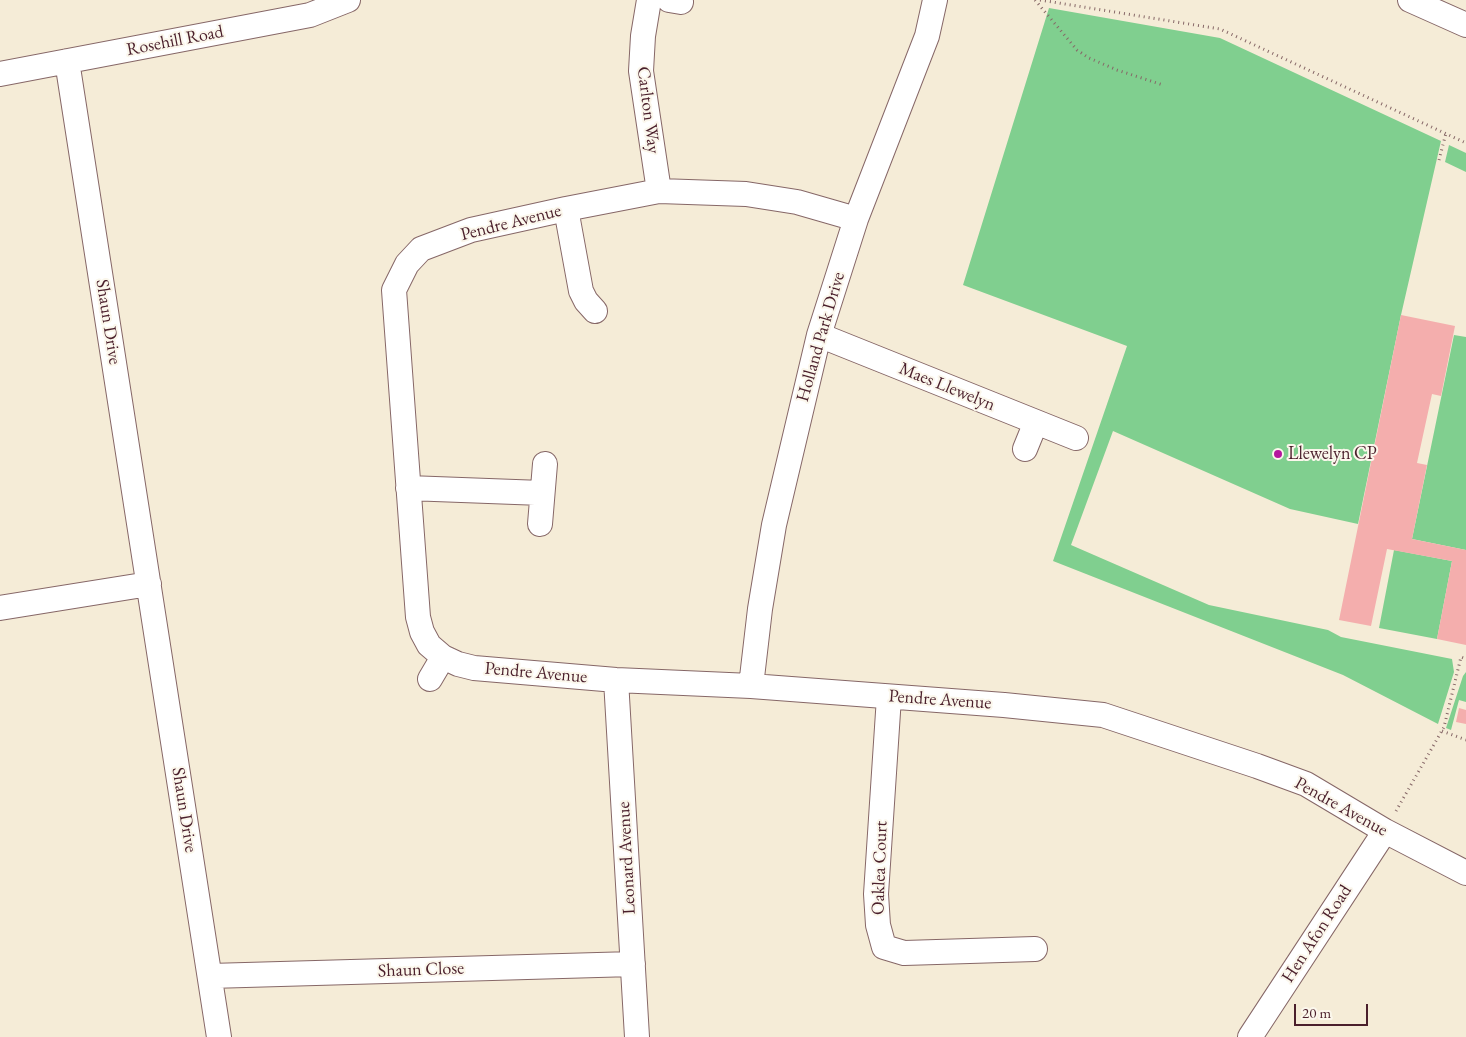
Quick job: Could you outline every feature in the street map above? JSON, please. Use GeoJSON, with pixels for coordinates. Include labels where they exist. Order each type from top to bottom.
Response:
{"type":"FeatureCollection","features":[{"type":"Feature","properties":{"kind":"street","name":"Rosehill Road"},"geometry":{"type":"LineString","coordinates":[[0,74],[310,15],[348,0]]}},
{"type":"Feature","properties":{"kind":"street","name":"Carlton Way"},"geometry":{"type":"LineString","coordinates":[[649,0],[643,36],[641,71],[659,191]]}},
{"type":"Feature","properties":{"kind":"street","name":"Holland Park Drive"},"geometry":{"type":"LineString","coordinates":[[751,686],[760,608],[774,525],[819,336],[856,219],[927,36],[935,0]]}},
{"type":"Feature","properties":{"kind":"street"},"geometry":{"type":"LineString","coordinates":[[1410,0],[1465,21]]}},
{"type":"Feature","properties":{"kind":"street","name":"Shaun Drive"},"geometry":{"type":"LineString","coordinates":[[67,61],[219,1037]]}},
{"type":"Feature","properties":{"kind":"street","name":"Pendre Avenue"},"geometry":{"type":"LineString","coordinates":[[856,219],[797,202],[746,194],[659,191],[471,230],[421,250],[407,264],[394,290],[418,617],[422,632],[429,645],[443,657],[458,664],[474,668],[616,680],[751,686],[889,696],[1103,715],[1306,784],[1385,831],[1466,873]]}},
{"type":"Feature","properties":{"kind":"street"},"geometry":{"type":"LineString","coordinates":[[566,209],[581,291],[586,301],[595,311]]}},
{"type":"Feature","properties":{"kind":"street","name":"Maes Llewelyn"},"geometry":{"type":"LineString","coordinates":[[819,336],[1076,438]]}},
{"type":"Feature","properties":{"kind":"street"},"geometry":{"type":"LineString","coordinates":[[1025,449],[1036,422]]}},
{"type":"Feature","properties":{"kind":"street"},"geometry":{"type":"LineString","coordinates":[[540,524],[545,464]]}},
{"type":"Feature","properties":{"kind":"street"},"geometry":{"type":"LineString","coordinates":[[408,488],[542,493]]}},
{"type":"Feature","properties":{"kind":"street"},"geometry":{"type":"LineString","coordinates":[[0,608],[149,584]]}},
{"type":"Feature","properties":{"kind":"street"},"geometry":{"type":"LineString","coordinates":[[430,679],[443,657]]}},
{"type":"Feature","properties":{"kind":"street","name":"Leonard Avenue"},"geometry":{"type":"LineString","coordinates":[[616,680],[637,1037]]}},
{"type":"Feature","properties":{"kind":"street","name":"Oaklea Court"},"geometry":{"type":"LineString","coordinates":[[889,696],[876,894],[878,925],[884,947],[904,953],[1035,949]]}},
{"type":"Feature","properties":{"kind":"street","name":"Hen Afon Road"},"geometry":{"type":"LineString","coordinates":[[1250,1037],[1385,831]]}},
{"type":"Feature","properties":{"kind":"street","name":"Shaun Close"},"geometry":{"type":"LineString","coordinates":[[210,976],[633,964]]}},
{"type":"Feature","properties":{"kind":"path"},"geometry":{"type":"LineString","coordinates":[[1035,0],[1076,50],[1117,70],[1164,85]]}},
{"type":"Feature","properties":{"kind":"path"},"geometry":{"type":"LineString","coordinates":[[1040,0],[1220,29],[1466,143]]}},
{"type":"Feature","properties":{"kind":"path"},"geometry":{"type":"LineString","coordinates":[[1439,160],[1446,133]]}},
{"type":"Feature","properties":{"kind":"path"},"geometry":{"type":"LineString","coordinates":[[1385,831],[1444,727],[1461,657],[1466,658]]}},
{"type":"Feature","properties":{"kind":"path"},"geometry":{"type":"LineString","coordinates":[[1442,731],[1466,740]]}},
{"type":"Feature","properties":{"kind":"green space","name":"Llewelyn CP"},"geometry":{"type":"Polygon","coordinates":[[[1049,8],[1220,38],[1441,141],[1401,315],[1358,524],[1290,509],[1113,431],[1071,545],[1209,605],[1328,630],[1341,637],[1452,659],[1454,672],[1438,724],[1343,675],[1053,561],[1127,346],[963,285],[1049,8]]]}},
{"type":"Feature","properties":{"kind":"green space"},"geometry":{"type":"Polygon","coordinates":[[[1449,145],[1466,153],[1466,172],[1445,162],[1449,145]]]}},
{"type":"Feature","properties":{"kind":"green space"},"geometry":{"type":"Polygon","coordinates":[[[1454,335],[1466,337],[1466,550],[1412,539],[1454,335]]]}},
{"type":"Feature","properties":{"kind":"green space"},"geometry":{"type":"Polygon","coordinates":[[[1394,550],[1452,561],[1437,639],[1379,628],[1394,550]]]}},
{"type":"Feature","properties":{"kind":"green space"},"geometry":{"type":"Polygon","coordinates":[[[1466,672],[1466,702],[1459,700],[1451,730],[1446,728],[1466,672]]]}},
{"type":"Feature","properties":{"kind":"building"},"geometry":{"type":"Polygon","coordinates":[[[1401,315],[1455,326],[1441,396],[1432,394],[1417,463],[1427,465],[1412,539],[1466,550],[1466,645],[1437,639],[1452,561],[1387,549],[1371,626],[1339,620],[1401,315]]]}},
{"type":"Feature","properties":{"kind":"building"},"geometry":{"type":"Polygon","coordinates":[[[1459,708],[1466,710],[1466,724],[1456,722],[1459,708]]]}},
{"type":"Feature","properties":{"kind":"place","name":"Llewelyn CP"},"geometry":{"type":"Point","coordinates":[1278,454]}}]}
